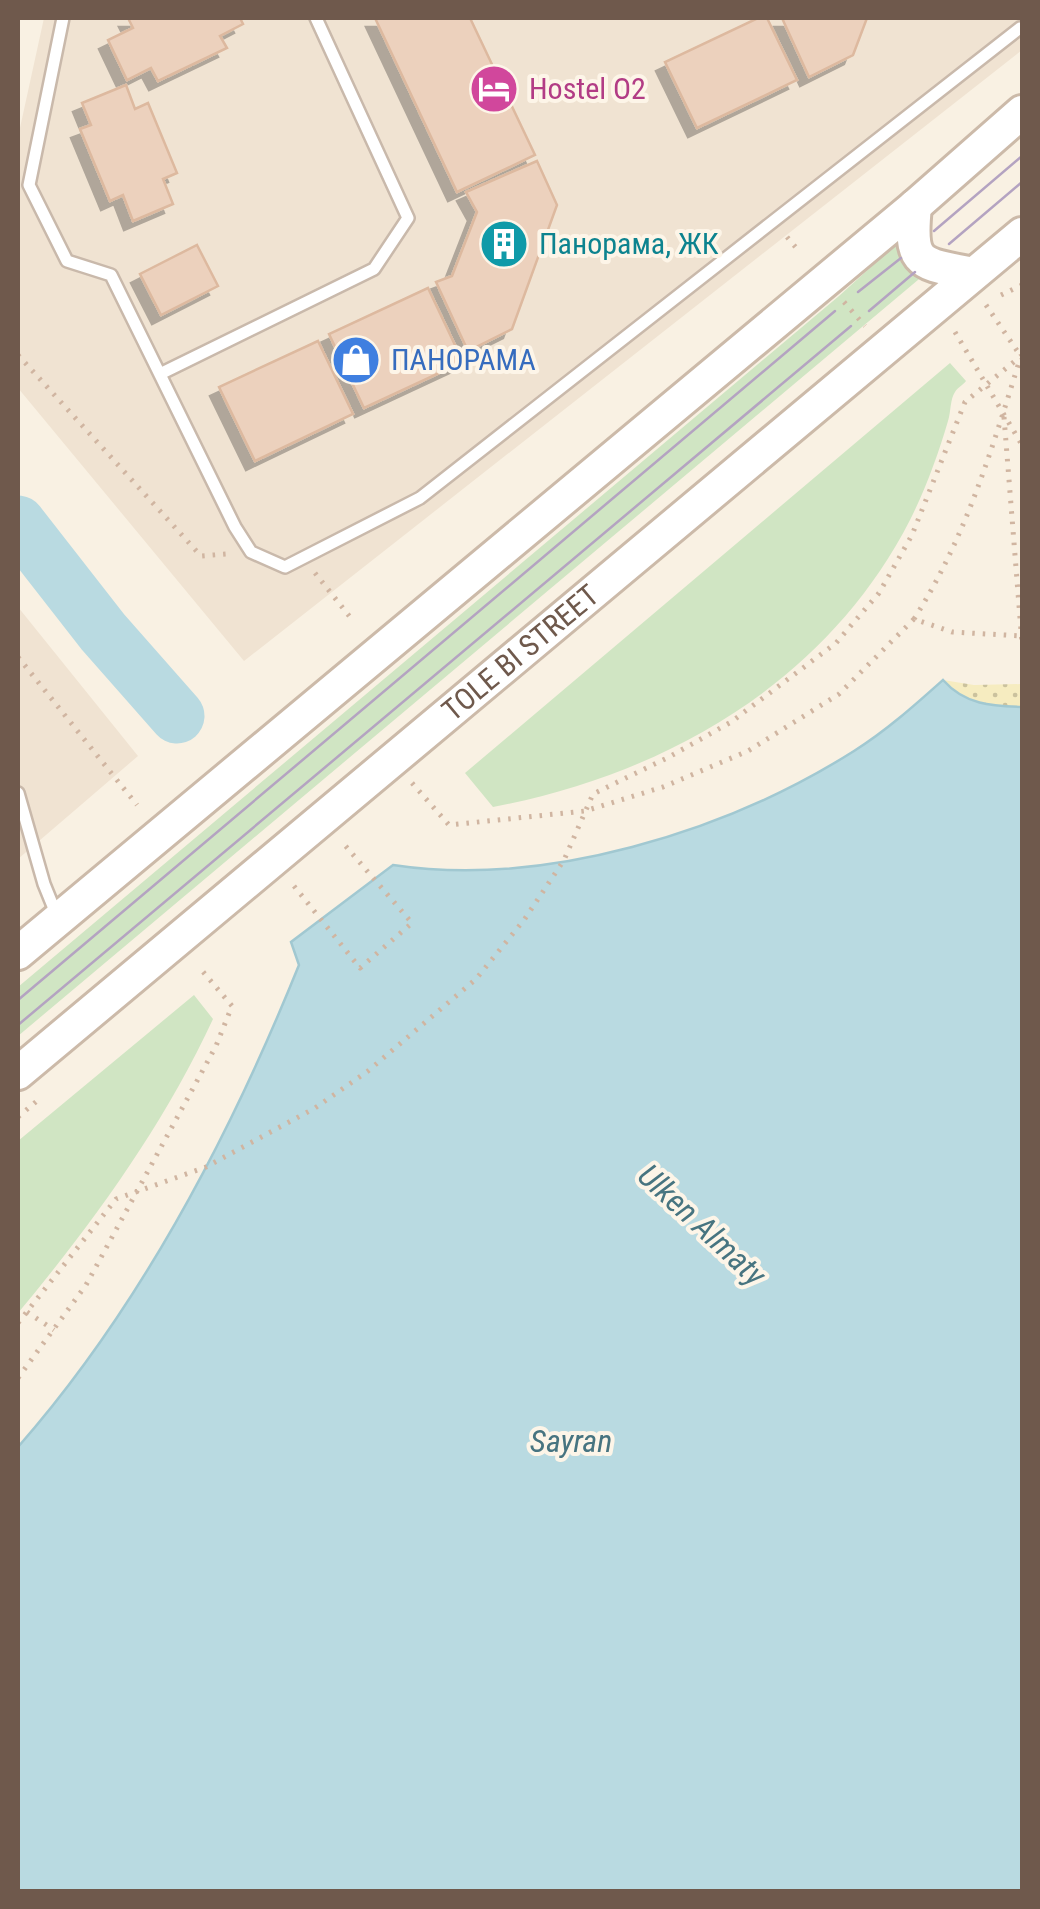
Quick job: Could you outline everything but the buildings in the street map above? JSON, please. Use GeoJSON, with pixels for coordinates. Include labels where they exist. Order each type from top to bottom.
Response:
{"type":"FeatureCollection","features":[{"type":"Feature","properties":{"kind":"main road"},"geometry":{"type":"LineString","coordinates":[[18,953],[916,206],[1022,112]]}},
{"type":"Feature","properties":{"kind":"main road"},"geometry":{"type":"LineString","coordinates":[[916,206],[912,238],[918,257],[979,288]]}},
{"type":"Feature","properties":{"kind":"main road","name":"TOLE BI STREET"},"geometry":{"type":"LineString","coordinates":[[18,1074],[372,774],[979,288],[1016,250]]}},
{"type":"Feature","properties":{"kind":"lane"},"geometry":{"type":"LineString","coordinates":[[63,18],[29,185],[67,261],[111,275],[235,528],[251,552],[285,567],[420,498],[1019,26]]}},
{"type":"Feature","properties":{"kind":"lane"},"geometry":{"type":"LineString","coordinates":[[160,374],[374,269],[408,218],[316,18]]}},
{"type":"Feature","properties":{"kind":"lane"},"geometry":{"type":"LineString","coordinates":[[18,793],[58,920]]}},
{"type":"Feature","properties":{"kind":"path"},"geometry":{"type":"LineString","coordinates":[[979,288],[1022,357]]}},
{"type":"Feature","properties":{"kind":"path"},"geometry":{"type":"LineString","coordinates":[[839,296],[865,326]]}},
{"type":"Feature","properties":{"kind":"path"},"geometry":{"type":"LineString","coordinates":[[954,330],[1022,445]]}},
{"type":"Feature","properties":{"kind":"path"},"geometry":{"type":"LineString","coordinates":[[18,355],[201,556],[251,552]]}},
{"type":"Feature","properties":{"kind":"path"},"geometry":{"type":"LineString","coordinates":[[18,1324],[116,1199],[206,1166],[315,1108],[368,1072],[476,979],[524,920],[564,860],[592,794],[669,758],[731,722],[836,643],[879,593],[912,535],[965,402],[1022,357]]}},
{"type":"Feature","properties":{"kind":"path"},"geometry":{"type":"LineString","coordinates":[[412,783],[449,825],[585,811],[663,787],[748,751],[839,694],[914,620],[943,574],[971,512],[1022,357]]}},
{"type":"Feature","properties":{"kind":"path"},"geometry":{"type":"LineString","coordinates":[[1003,412],[1022,644]]}},
{"type":"Feature","properties":{"kind":"path"},"geometry":{"type":"LineString","coordinates":[[304,558],[354,622]]}},
{"type":"Feature","properties":{"kind":"path"},"geometry":{"type":"LineString","coordinates":[[914,620],[952,632],[1022,636]]}},
{"type":"Feature","properties":{"kind":"path"},"geometry":{"type":"LineString","coordinates":[[18,657],[137,804]]}},
{"type":"Feature","properties":{"kind":"path"},"geometry":{"type":"LineString","coordinates":[[294,886],[360,968],[412,923],[343,844]]}},
{"type":"Feature","properties":{"kind":"path"},"geometry":{"type":"LineString","coordinates":[[18,1378],[86,1285],[216,1046],[232,1006],[198,967]]}},
{"type":"Feature","properties":{"kind":"path"},"geometry":{"type":"LineString","coordinates":[[27,1312],[54,1330]]}},
{"type":"Feature","properties":{"kind":"shaded area"},"geometry":{"type":"Polygon","coordinates":[[[44,18],[1022,18],[1022,50],[244,661],[18,388],[18,137],[44,18]]]}},
{"type":"Feature","properties":{"kind":"shaded area"},"geometry":{"type":"Polygon","coordinates":[[[18,607],[138,756],[18,859],[18,607]]]}},
{"type":"Feature","properties":{"kind":"green space"},"geometry":{"type":"Polygon","coordinates":[[[904,237],[931,269],[18,1036],[18,987],[839,296],[904,237]]]}},
{"type":"Feature","properties":{"kind":"green space"},"geometry":{"type":"Polygon","coordinates":[[[950,363],[966,381],[953,395],[944,434],[921,496],[875,577],[834,629],[787,673],[736,712],[680,744],[620,771],[557,792],[493,807],[465,773],[950,363]]]}},
{"type":"Feature","properties":{"kind":"green space"},"geometry":{"type":"Polygon","coordinates":[[[194,995],[213,1019],[194,1058],[150,1135],[100,1208],[18,1313],[18,1141],[194,995]]]}},
{"type":"Feature","properties":{"kind":"sand"},"geometry":{"type":"Polygon","coordinates":[[[943,680],[974,685],[1022,684],[1022,707],[969,699],[943,680]]]}},
{"type":"Feature","properties":{"kind":"water","name":"Sayran"},"geometry":{"type":"Polygon","coordinates":[[[943,680],[970,699],[1022,707],[1022,1891],[18,1891],[18,1447],[104,1337],[179,1218],[243,1093],[299,965],[291,942],[393,865],[451,870],[511,868],[632,847],[692,829],[804,780],[854,751],[943,680]]]}},
{"type":"Feature","properties":{"kind":"waterway","name":"Ulken Almaty"},"geometry":{"type":"LineString","coordinates":[[18,523],[103,632],[177,716]]}},
{"type":"Feature","properties":{"kind":"tram line"},"geometry":{"type":"LineString","coordinates":[[934,231],[1022,156]]}},
{"type":"Feature","properties":{"kind":"tram line"},"geometry":{"type":"LineString","coordinates":[[949,244],[1022,182]]}},
{"type":"Feature","properties":{"kind":"tram line"},"geometry":{"type":"LineString","coordinates":[[858,292],[901,258]]}},
{"type":"Feature","properties":{"kind":"tram line"},"geometry":{"type":"LineString","coordinates":[[869,311],[915,272]]}},
{"type":"Feature","properties":{"kind":"tram line"},"geometry":{"type":"LineString","coordinates":[[18,1000],[835,311]]}},
{"type":"Feature","properties":{"kind":"tram line"},"geometry":{"type":"LineString","coordinates":[[18,1025],[851,326]]}},
{"type":"Feature","properties":{"kind":"place","name":"Hostel O2"},"geometry":{"type":"Point","coordinates":[494,89]}},
{"type":"Feature","properties":{"kind":"place","name":"Панорама, ЖК"},"geometry":{"type":"Point","coordinates":[504,244]}},
{"type":"Feature","properties":{"kind":"place","name":"ПАНОРАМА"},"geometry":{"type":"Point","coordinates":[356,360]}}]}
